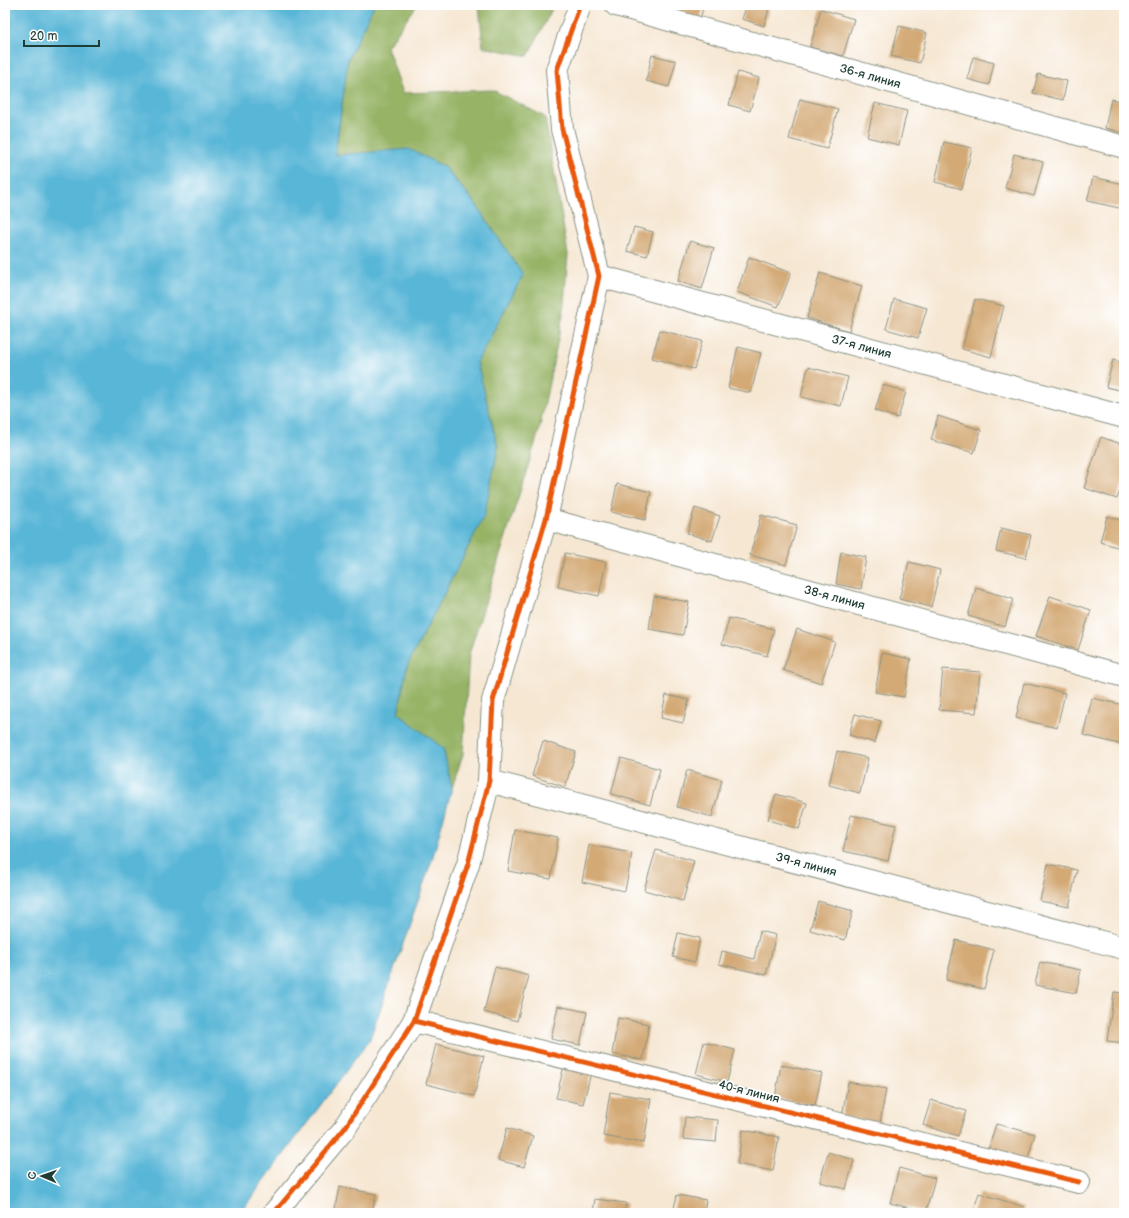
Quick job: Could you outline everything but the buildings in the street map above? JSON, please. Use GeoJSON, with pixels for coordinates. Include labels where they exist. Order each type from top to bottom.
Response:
{"type":"FeatureCollection","features":[{"type":"Feature","properties":{"kind":"street"},"geometry":{"type":"LineString","coordinates":[[274,1213],[344,1128],[414,1021],[468,864],[489,781],[493,700],[546,519],[599,276],[562,129],[557,70],[580,5]]}},
{"type":"Feature","properties":{"kind":"street","name":"36-я линия"},"geometry":{"type":"LineString","coordinates":[[616,5],[1124,148]]}},
{"type":"Feature","properties":{"kind":"street","name":"37-я линия"},"geometry":{"type":"LineString","coordinates":[[599,276],[1124,417]]}},
{"type":"Feature","properties":{"kind":"street","name":"38-я линия"},"geometry":{"type":"LineString","coordinates":[[546,519],[1124,676]]}},
{"type":"Feature","properties":{"kind":"street","name":"39-я линия"},"geometry":{"type":"LineString","coordinates":[[489,781],[1124,948]]}},
{"type":"Feature","properties":{"kind":"street","name":"40-я линия"},"geometry":{"type":"LineString","coordinates":[[414,1021],[1079,1182]]}},
{"type":"Feature","properties":{"kind":"green space"},"geometry":{"type":"Polygon","coordinates":[[[374,5],[417,5],[387,47],[403,93],[493,90],[545,117],[568,254],[563,315],[539,431],[469,654],[463,754],[452,788],[443,748],[398,713],[407,666],[484,516],[498,448],[477,362],[523,275],[475,203],[443,165],[335,155],[348,60],[374,5]]]}},
{"type":"Feature","properties":{"kind":"green space"},"geometry":{"type":"Polygon","coordinates":[[[479,5],[554,5],[528,56],[483,47],[479,5]]]}},
{"type":"Feature","properties":{"kind":"water"},"geometry":{"type":"Polygon","coordinates":[[[5,5],[374,5],[348,60],[335,155],[409,149],[443,166],[475,203],[523,275],[477,362],[498,448],[484,516],[407,666],[398,713],[443,748],[452,788],[432,860],[370,1039],[246,1205],[228,1213],[5,1213],[5,5]]]}},
{"type":"Feature","properties":{"kind":"cycle path"},"geometry":{"type":"LineString","coordinates":[[274,1213],[345,1128],[414,1021],[468,864],[489,781],[493,701],[546,519],[599,276],[562,129],[557,70],[580,5]]}},
{"type":"Feature","properties":{"kind":"cycle path"},"geometry":{"type":"LineString","coordinates":[[414,1021],[1079,1182]]}}]}
